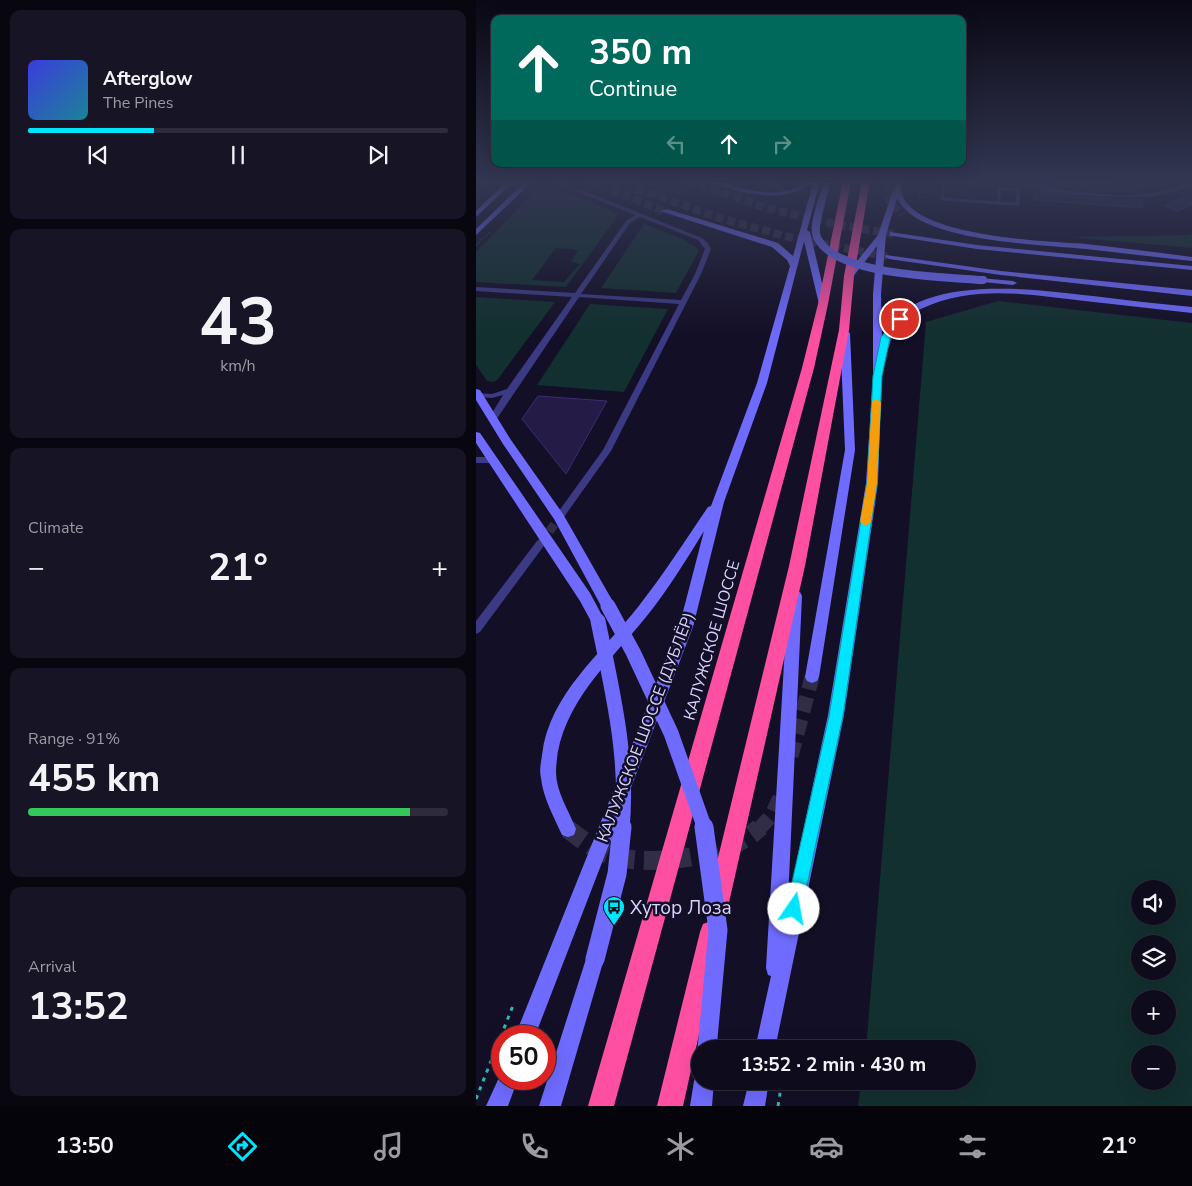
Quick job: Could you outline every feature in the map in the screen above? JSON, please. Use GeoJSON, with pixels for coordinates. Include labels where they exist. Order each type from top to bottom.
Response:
{"type":"FeatureCollection","features":[{"type":"Feature","properties":{"kind":"highway","name":"КАЛУЖСКОЕ ШОССЕ"},"geometry":{"type":"LineString","coordinates":[[601,1106],[808,368],[837,233]]}},
{"type":"Feature","properties":{"kind":"highway"},"geometry":{"type":"LineString","coordinates":[[670,1106],[797,566],[844,330],[849,276],[857,233]]}},
{"type":"Feature","properties":{"kind":"main road"},"geometry":{"type":"LineString","coordinates":[[735,233],[776,245],[791,258],[794,267]]}},
{"type":"Feature","properties":{"kind":"main road","name":"КАЛУЖСКОЕ ШОССЕ (ДУБЛЁР)"},"geometry":{"type":"LineString","coordinates":[[529,1025],[686,627],[718,502],[762,383],[803,233]]}},
{"type":"Feature","properties":{"kind":"main road"},"geometry":{"type":"LineString","coordinates":[[806,233],[823,304]]}},
{"type":"Feature","properties":{"kind":"main road"},"geometry":{"type":"LineString","coordinates":[[817,233],[817,238],[824,248],[848,263],[890,272],[984,280],[1192,303]]}},
{"type":"Feature","properties":{"kind":"main road"},"geometry":{"type":"LineString","coordinates":[[937,233],[1030,251]]}},
{"type":"Feature","properties":{"kind":"main road"},"geometry":{"type":"LineString","coordinates":[[967,233],[1192,259]]}},
{"type":"Feature","properties":{"kind":"main road"},"geometry":{"type":"LineString","coordinates":[[893,234],[977,247],[1192,268]]}},
{"type":"Feature","properties":{"kind":"main road"},"geometry":{"type":"LineString","coordinates":[[849,276],[882,235]]}},
{"type":"Feature","properties":{"kind":"main road"},"geometry":{"type":"LineString","coordinates":[[767,1040],[836,716],[872,483],[878,376],[877,294],[882,235]]}},
{"type":"Feature","properties":{"kind":"main road"},"geometry":{"type":"LineString","coordinates":[[888,257],[1001,273],[1192,293]]}},
{"type":"Feature","properties":{"kind":"main road"},"geometry":{"type":"LineString","coordinates":[[878,376],[886,337],[890,329],[900,319],[923,305],[952,295],[1010,290],[1192,310]]}},
{"type":"Feature","properties":{"kind":"main road"},"geometry":{"type":"LineString","coordinates":[[812,677],[850,450],[844,330]]}},
{"type":"Feature","properties":{"kind":"main road"},"geometry":{"type":"LineString","coordinates":[[477,394],[507,442],[559,517],[633,652],[671,733],[704,824],[718,930],[708,1040]]}},
{"type":"Feature","properties":{"kind":"main road"},"geometry":{"type":"LineString","coordinates":[[476,437],[585,597],[598,621],[620,730],[624,807],[617,874],[595,958],[550,1106]]}},
{"type":"Feature","properties":{"kind":"main road"},"geometry":{"type":"LineString","coordinates":[[568,829],[557,806],[548,773],[554,734],[566,705],[642,611],[718,502]]}},
{"type":"Feature","properties":{"kind":"main road"},"geometry":{"type":"LineString","coordinates":[[773,1005],[797,566]]}},
{"type":"Feature","properties":{"kind":"main road"},"geometry":{"type":"LineString","coordinates":[[498,1106],[504,1090]]}},
{"type":"Feature","properties":{"kind":"main road"},"geometry":{"type":"LineString","coordinates":[[701,1106],[703,1090]]}},
{"type":"Feature","properties":{"kind":"main road"},"geometry":{"type":"LineString","coordinates":[[754,1106],[757,1090]]}},
{"type":"Feature","properties":{"kind":"street"},"geometry":{"type":"LineString","coordinates":[[493,418],[621,233]]}},
{"type":"Feature","properties":{"kind":"street"},"geometry":{"type":"LineString","coordinates":[[561,515],[607,452],[707,254],[708,246],[700,239],[684,233]]}},
{"type":"Feature","properties":{"kind":"street"},"geometry":{"type":"LineString","coordinates":[[476,289],[683,302]]}},
{"type":"Feature","properties":{"kind":"street"},"geometry":{"type":"LineString","coordinates":[[477,394],[492,396],[510,391]]}},
{"type":"Feature","properties":{"kind":"street"},"geometry":{"type":"LineString","coordinates":[[476,460],[493,460]]}},
{"type":"Feature","properties":{"kind":"street"},"geometry":{"type":"LineString","coordinates":[[476,629],[540,544]]}},
{"type":"Feature","properties":{"kind":"path"},"geometry":{"type":"LineString","coordinates":[[476,1099],[514,1003]]}},
{"type":"Feature","properties":{"kind":"path"},"geometry":{"type":"LineString","coordinates":[[778,1106],[781,1090]]}},
{"type":"Feature","properties":{"kind":"green space"},"geometry":{"type":"Polygon","coordinates":[[[495,233],[605,233],[566,287],[476,282],[476,252],[495,233]],[[556,248],[532,280],[564,282],[580,264],[571,262],[578,250],[556,248]]]}},
{"type":"Feature","properties":{"kind":"green space"},"geometry":{"type":"Polygon","coordinates":[[[638,233],[666,233],[685,240],[698,249],[676,293],[601,288],[638,233]]]}},
{"type":"Feature","properties":{"kind":"green space"},"geometry":{"type":"Polygon","coordinates":[[[1192,233],[1192,248],[1069,237],[1190,235],[1192,233]]]}},
{"type":"Feature","properties":{"kind":"green space"},"geometry":{"type":"Polygon","coordinates":[[[476,297],[555,302],[494,382],[487,381],[476,365],[476,297]]]}},
{"type":"Feature","properties":{"kind":"green space"},"geometry":{"type":"Polygon","coordinates":[[[998,301],[1192,323],[1192,1106],[858,1106],[860,1090],[976,1090],[976,1040],[867,1040],[926,322],[998,301]]]}},
{"type":"Feature","properties":{"kind":"green space"},"geometry":{"type":"Polygon","coordinates":[[[590,304],[668,309],[624,392],[537,385],[590,304]]]}},
{"type":"Feature","properties":{"kind":"building"},"geometry":{"type":"Polygon","coordinates":[[[538,396],[607,401],[566,474],[522,419],[538,396]]]}},
{"type":"Feature","properties":{"kind":"tunnel"},"geometry":{"type":"LineString","coordinates":[[773,233],[889,257]]}},
{"type":"Feature","properties":{"kind":"tunnel"},"geometry":{"type":"LineString","coordinates":[[885,233],[893,234]]}},
{"type":"Feature","properties":{"kind":"tunnel"},"geometry":{"type":"LineString","coordinates":[[541,543],[561,515]]}},
{"type":"Feature","properties":{"kind":"tunnel"},"geometry":{"type":"LineString","coordinates":[[791,756],[812,677]]}},
{"type":"Feature","properties":{"kind":"tunnel"},"geometry":{"type":"LineString","coordinates":[[759,829],[772,815],[781,795]]}},
{"type":"Feature","properties":{"kind":"tunnel"},"geometry":{"type":"LineString","coordinates":[[568,829],[588,844],[610,855],[626,859],[667,860],[689,857],[730,846],[760,827]]}},
{"type":"Feature","properties":{"kind":"slow traffic"},"geometry":{"type":"LineString","coordinates":[[866,522],[872,483],[876,402]]}},
{"type":"Feature","properties":{"kind":"place","name":"Хутор Лоза"},"geometry":{"type":"Point","coordinates":[614,926]}},
{"type":"Feature","properties":{"kind":"route"},"geometry":{"type":"LineString","coordinates":[[794,909],[836,716],[872,483],[878,376],[883,346],[890,329],[900,319]]}}]}
